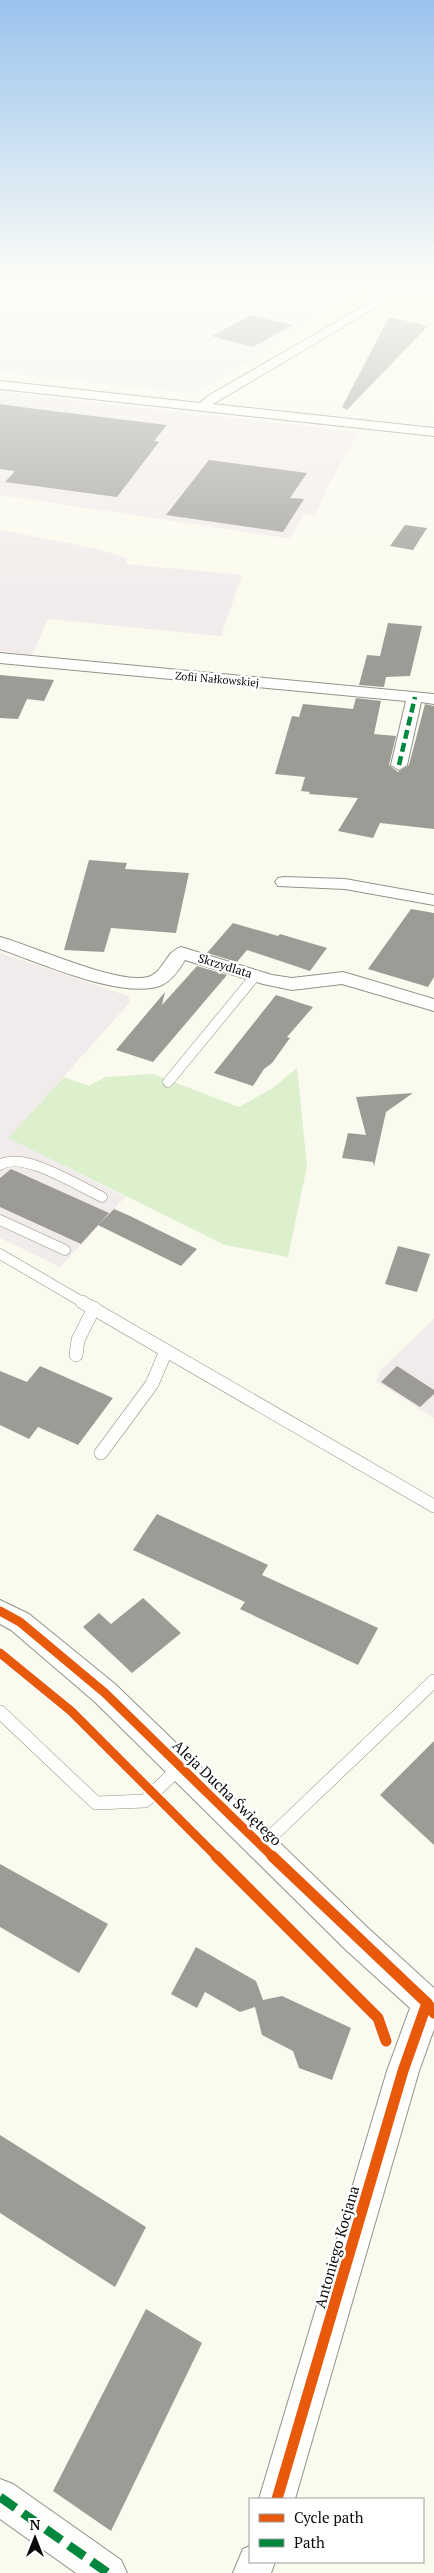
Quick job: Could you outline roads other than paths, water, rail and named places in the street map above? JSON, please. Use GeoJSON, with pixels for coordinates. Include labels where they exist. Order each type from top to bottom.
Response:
{"type":"FeatureCollection","features":[{"type":"Feature","properties":{"kind":"street"},"geometry":{"type":"LineString","coordinates":[[139,400],[434,432]]}},
{"type":"Feature","properties":{"kind":"street"},"geometry":{"type":"LineString","coordinates":[[203,407],[211,400]]}},
{"type":"Feature","properties":{"kind":"street","name":"Zofii Nałkowskiej"},"geometry":{"type":"LineString","coordinates":[[0,658],[434,699]]}},
{"type":"Feature","properties":{"kind":"street"},"geometry":{"type":"LineString","coordinates":[[399,765],[415,697]]}},
{"type":"Feature","properties":{"kind":"street"},"geometry":{"type":"LineString","coordinates":[[284,882],[345,884],[434,900]]}},
{"type":"Feature","properties":{"kind":"street","name":"Skrzydlata"},"geometry":{"type":"LineString","coordinates":[[0,943],[82,970],[134,984],[148,983],[160,978],[181,953],[292,984],[343,978],[434,1004]]}},
{"type":"Feature","properties":{"kind":"street","name":"Aleja Ducha Świętego"},"geometry":{"type":"LineString","coordinates":[[0,1611],[20,1622],[105,1694],[261,1846],[432,2007]]}},
{"type":"Feature","properties":{"kind":"street","name":"Antoniego Kocjana"},"geometry":{"type":"LineString","coordinates":[[277,2498],[403,2071],[432,2007]]}},
{"type":"Feature","properties":{"kind":"street"},"geometry":{"type":"LineString","coordinates":[[0,2497],[108,2573]]}},
{"type":"Feature","properties":{"kind":"lane"},"geometry":{"type":"LineString","coordinates":[[168,1082],[256,975]]}},
{"type":"Feature","properties":{"kind":"lane"},"geometry":{"type":"LineString","coordinates":[[0,1166],[8,1160],[28,1162],[102,1197]]}},
{"type":"Feature","properties":{"kind":"lane"},"geometry":{"type":"LineString","coordinates":[[0,1220],[65,1250]]}},
{"type":"Feature","properties":{"kind":"lane"},"geometry":{"type":"LineString","coordinates":[[0,1254],[434,1506]]}},
{"type":"Feature","properties":{"kind":"lane"},"geometry":{"type":"LineString","coordinates":[[76,1355],[80,1335],[94,1308]]}},
{"type":"Feature","properties":{"kind":"lane"},"geometry":{"type":"LineString","coordinates":[[101,1453],[152,1384],[166,1351]]}},
{"type":"Feature","properties":{"kind":"lane"},"geometry":{"type":"LineString","coordinates":[[261,1846],[434,1681]]}},
{"type":"Feature","properties":{"kind":"lane"},"geometry":{"type":"LineString","coordinates":[[0,1712],[96,1803],[145,1802],[180,1767]]}}]}
